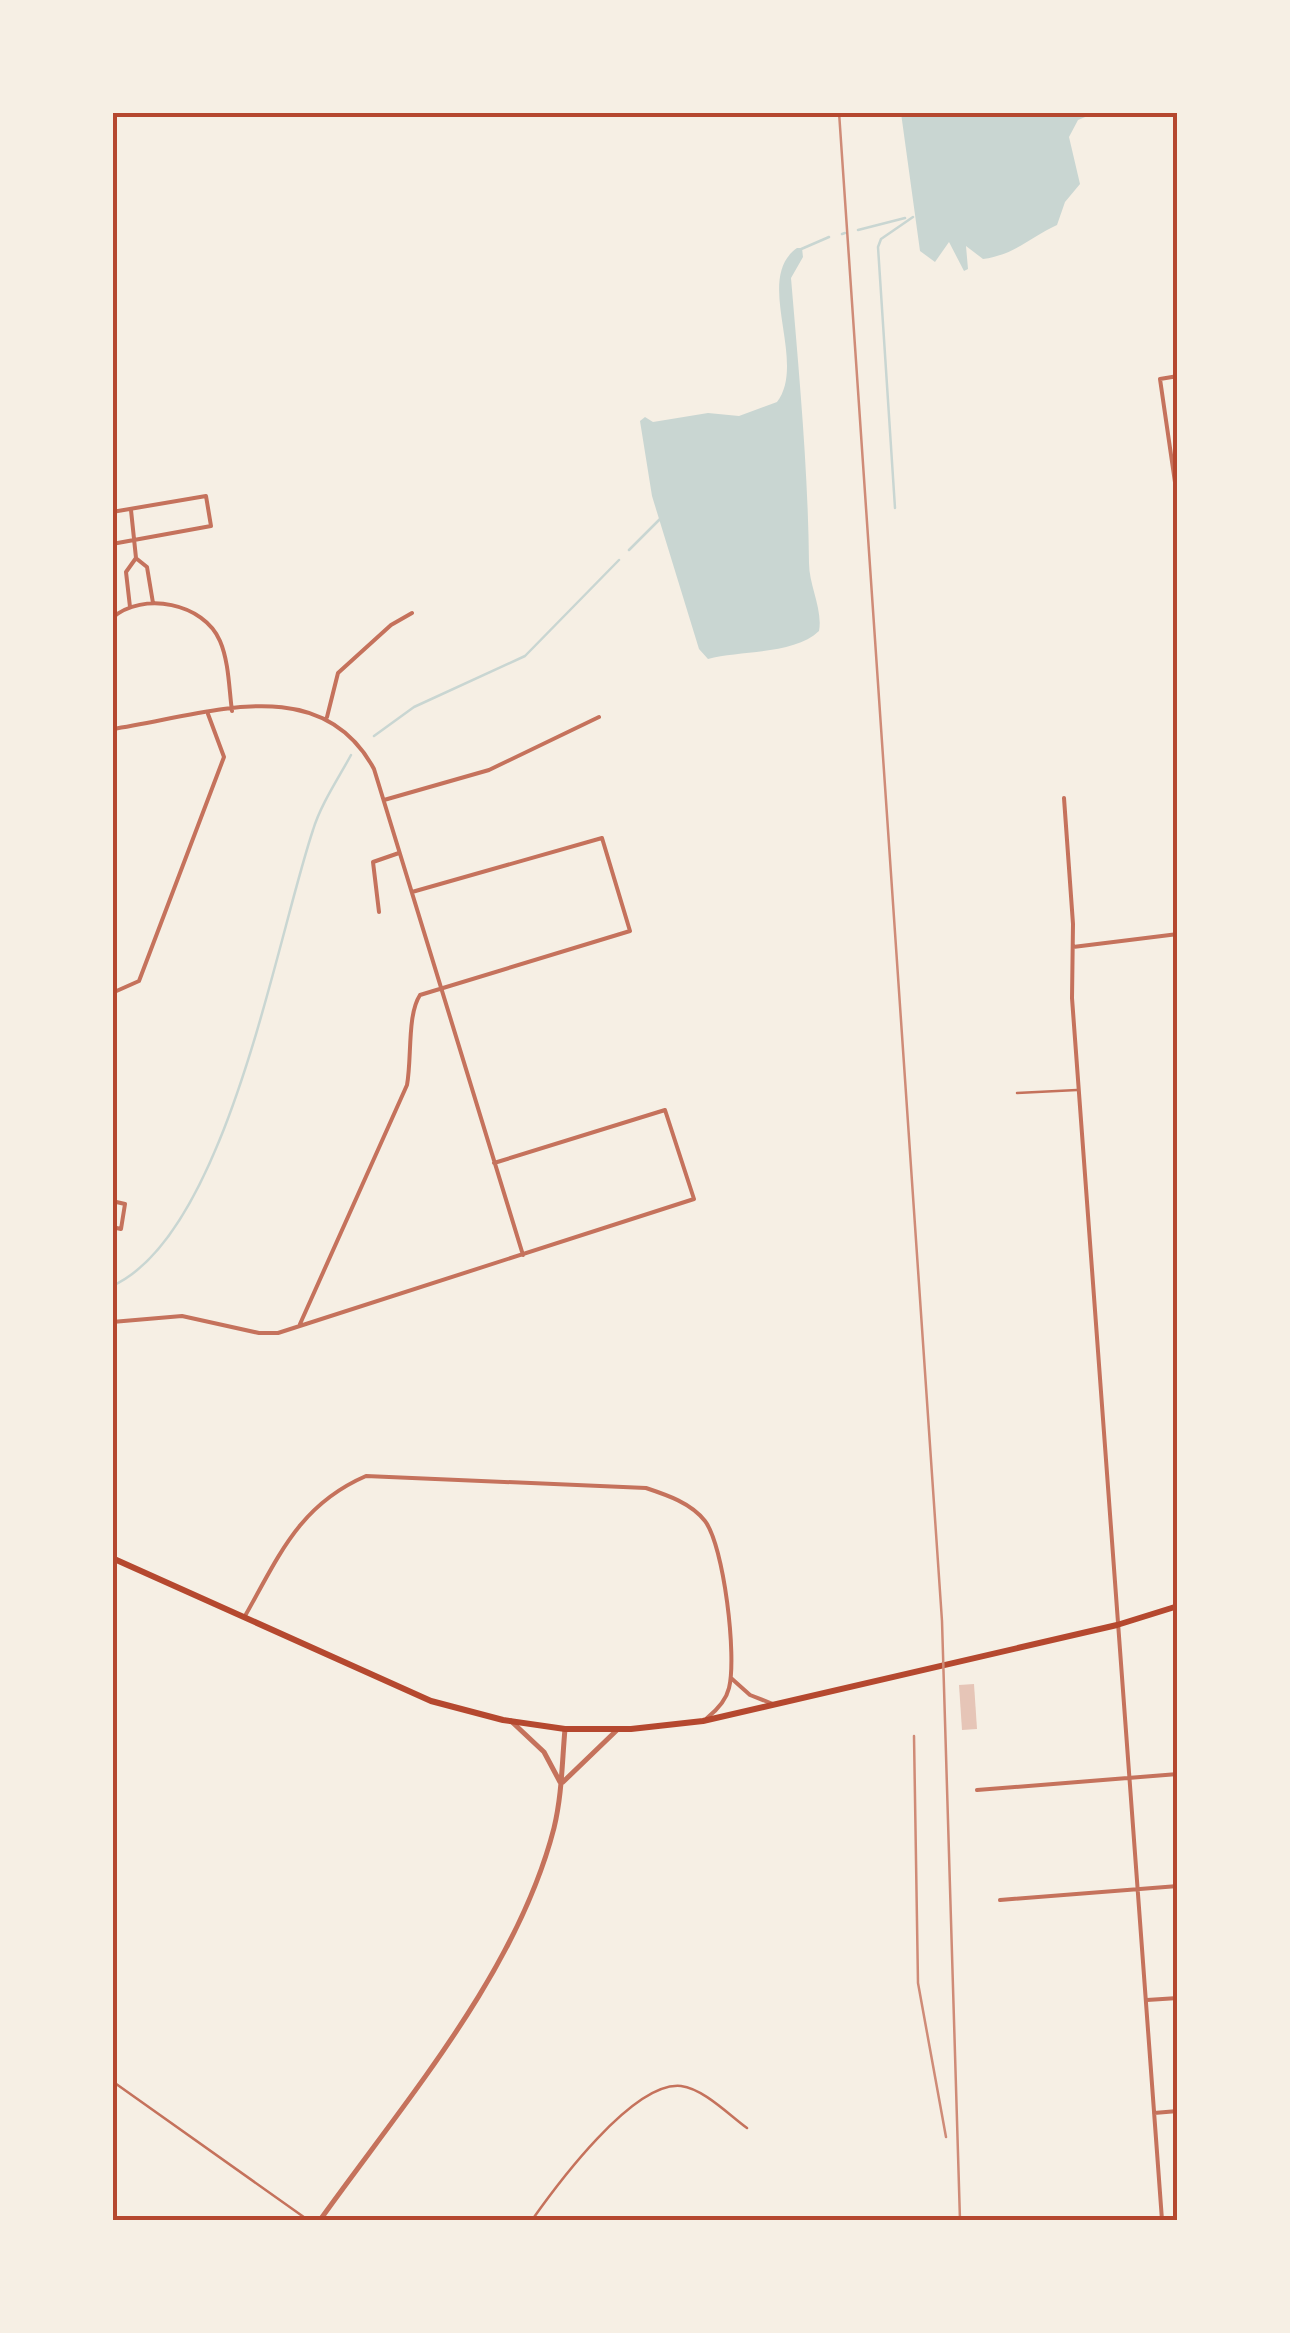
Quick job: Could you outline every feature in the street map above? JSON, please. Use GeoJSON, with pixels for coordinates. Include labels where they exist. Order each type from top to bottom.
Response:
{"type":"FeatureCollection","features":[{"type":"Feature","properties":{"kind":"main road"},"geometry":{"type":"LineString","coordinates":[[112,1558],[430,1701],[511,1721],[565,1729],[618,1730],[704,1722],[1117,1625],[1178,1606]]}},
{"type":"Feature","properties":{"kind":"street"},"geometry":{"type":"LineString","coordinates":[[1178,376],[1160,379],[1178,503]]}},
{"type":"Feature","properties":{"kind":"street"},"geometry":{"type":"LineString","coordinates":[[112,512],[206,496],[211,526],[112,544]]}},
{"type":"Feature","properties":{"kind":"street"},"geometry":{"type":"LineString","coordinates":[[130,607],[126,572],[136,558],[131,510]]}},
{"type":"Feature","properties":{"kind":"street"},"geometry":{"type":"LineString","coordinates":[[136,558],[147,567],[153,603]]}},
{"type":"Feature","properties":{"kind":"street"},"geometry":{"type":"LineString","coordinates":[[112,618],[130,607],[153,603],[189,611],[218,636],[232,711]]}},
{"type":"Feature","properties":{"kind":"street"},"geometry":{"type":"LineString","coordinates":[[327,717],[338,673],[390,625],[412,613]]}},
{"type":"Feature","properties":{"kind":"street"},"geometry":{"type":"LineString","coordinates":[[112,729],[288,706],[327,717],[366,755],[384,800],[523,1255]]}},
{"type":"Feature","properties":{"kind":"street"},"geometry":{"type":"LineString","coordinates":[[112,993],[139,982],[224,757],[208,714]]}},
{"type":"Feature","properties":{"kind":"street"},"geometry":{"type":"LineString","coordinates":[[384,800],[488,770],[599,717]]}},
{"type":"Feature","properties":{"kind":"street"},"geometry":{"type":"LineString","coordinates":[[1064,798],[1078,1090],[1162,2220]]}},
{"type":"Feature","properties":{"kind":"street"},"geometry":{"type":"LineString","coordinates":[[300,1324],[407,1084],[416,1001],[426,990],[630,931],[602,838],[412,892]]}},
{"type":"Feature","properties":{"kind":"street"},"geometry":{"type":"LineString","coordinates":[[379,912],[373,862],[399,853]]}},
{"type":"Feature","properties":{"kind":"street"},"geometry":{"type":"LineString","coordinates":[[1073,947],[1178,934]]}},
{"type":"Feature","properties":{"kind":"street"},"geometry":{"type":"LineString","coordinates":[[112,1322],[182,1316],[259,1333],[278,1333],[693,1201],[669,1114],[662,1110],[494,1163]]}},
{"type":"Feature","properties":{"kind":"street"},"geometry":{"type":"LineString","coordinates":[[112,1202],[125,1204],[121,1229],[112,1228]]}},
{"type":"Feature","properties":{"kind":"street"},"geometry":{"type":"LineString","coordinates":[[245,1616],[287,1542],[313,1506],[335,1489],[366,1476],[646,1488],[679,1500],[702,1517],[716,1538],[724,1583],[731,1678],[724,1701],[704,1722]]}},
{"type":"Feature","properties":{"kind":"street"},"geometry":{"type":"LineString","coordinates":[[731,1678],[750,1695],[772,1704]]}},
{"type":"Feature","properties":{"kind":"street"},"geometry":{"type":"LineString","coordinates":[[511,1721],[544,1752],[561,1785]]}},
{"type":"Feature","properties":{"kind":"street"},"geometry":{"type":"LineString","coordinates":[[320,2220],[492,1976],[542,1869],[561,1785],[565,1729]]}},
{"type":"Feature","properties":{"kind":"street"},"geometry":{"type":"LineString","coordinates":[[561,1785],[618,1730]]}},
{"type":"Feature","properties":{"kind":"street"},"geometry":{"type":"LineString","coordinates":[[978,1790],[1178,1774]]}},
{"type":"Feature","properties":{"kind":"street"},"geometry":{"type":"LineString","coordinates":[[1000,1900],[1178,1886]]}},
{"type":"Feature","properties":{"kind":"street"},"geometry":{"type":"LineString","coordinates":[[1147,2000],[1178,1998]]}},
{"type":"Feature","properties":{"kind":"street"},"geometry":{"type":"LineString","coordinates":[[1154,2113],[1178,2110]]}},
{"type":"Feature","properties":{"kind":"lane"},"geometry":{"type":"LineString","coordinates":[[1017,1093],[1078,1090]]}},
{"type":"Feature","properties":{"kind":"lane"},"geometry":{"type":"LineString","coordinates":[[112,2081],[308,2220]]}},
{"type":"Feature","properties":{"kind":"lane"},"geometry":{"type":"LineString","coordinates":[[532,2220],[582,2152],[629,2111],[664,2089],[680,2086],[695,2091],[747,2128]]}},
{"type":"Feature","properties":{"kind":"shaded area"},"geometry":{"type":"Polygon","coordinates":[[[901,112],[1095,113],[1078,120],[1069,137],[1080,184],[1065,202],[1057,225],[994,257],[983,259],[966,246],[968,269],[964,271],[949,242],[935,262],[920,251],[901,112]]]}},
{"type":"Feature","properties":{"kind":"shaded area"},"geometry":{"type":"Polygon","coordinates":[[[797,248],[802,248],[803,257],[791,278],[810,572],[819,631],[781,648],[708,659],[699,649],[652,496],[640,421],[645,417],[653,422],[708,413],[739,416],[777,402],[785,385],[787,365],[780,279],[785,262],[797,248]]]}},
{"type":"Feature","properties":{"kind":"building"},"geometry":{"type":"Polygon","coordinates":[[[974,1684],[977,1729],[962,1730],[959,1685],[974,1684]]]}},
{"type":"Feature","properties":{"kind":"waterway"},"geometry":{"type":"LineString","coordinates":[[895,508],[878,247],[881,239],[913,217]]}},
{"type":"Feature","properties":{"kind":"waterway"},"geometry":{"type":"LineString","coordinates":[[858,230],[905,218]]}},
{"type":"Feature","properties":{"kind":"waterway"},"geometry":{"type":"LineString","coordinates":[[799,250],[829,237]]}},
{"type":"Feature","properties":{"kind":"waterway"},"geometry":{"type":"LineString","coordinates":[[629,550],[661,518]]}},
{"type":"Feature","properties":{"kind":"waterway"},"geometry":{"type":"LineString","coordinates":[[374,736],[414,707],[525,656],[619,560]]}},
{"type":"Feature","properties":{"kind":"waterway"},"geometry":{"type":"LineString","coordinates":[[112,1286],[152,1256],[186,1209],[216,1149],[263,1011],[313,830],[351,755]]}},
{"type":"Feature","properties":{"kind":"railway"},"geometry":{"type":"LineString","coordinates":[[839,112],[942,1621],[960,2220]]}},
{"type":"Feature","properties":{"kind":"railway"},"geometry":{"type":"LineString","coordinates":[[914,1736],[918,1983],[946,2137]]}}]}
